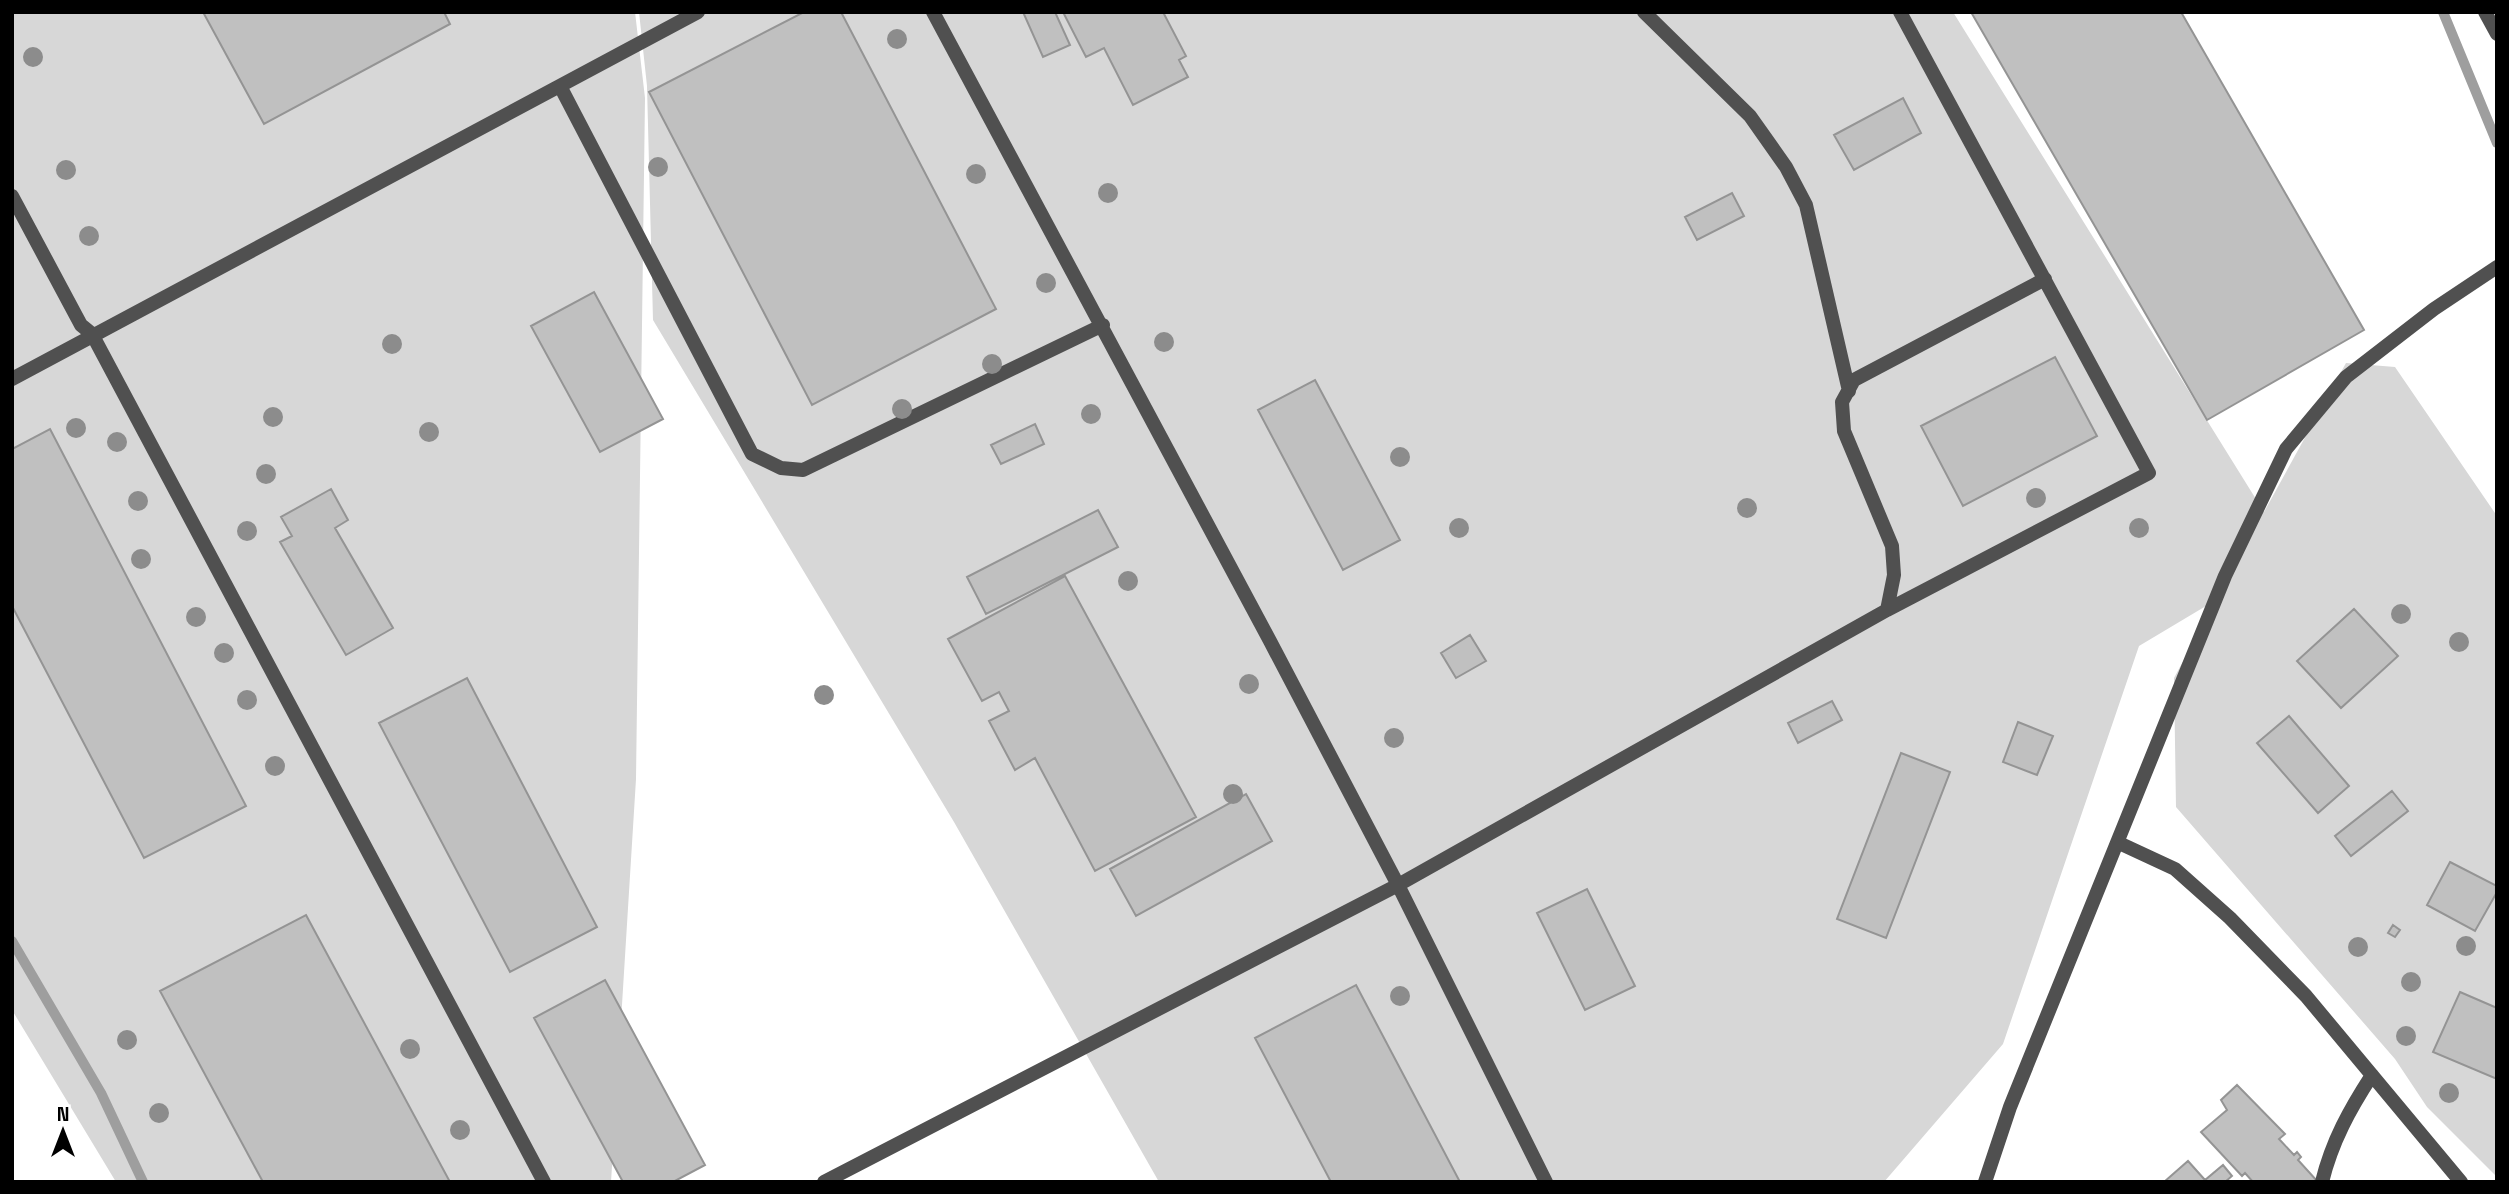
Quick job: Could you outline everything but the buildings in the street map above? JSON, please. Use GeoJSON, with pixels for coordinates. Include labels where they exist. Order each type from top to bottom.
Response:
{"type":"FeatureCollection","features":[{"type":"Feature","properties":{"kind":"street"},"geometry":{"type":"LineString","coordinates":[[12,379],[698,12]]}},
{"type":"Feature","properties":{"kind":"street"},"geometry":{"type":"LineString","coordinates":[[933,12],[1103,324],[1398,885],[1546,1182]]}},
{"type":"Feature","properties":{"kind":"street"},"geometry":{"type":"LineString","coordinates":[[1644,12],[1750,116],[1796,186],[1806,205],[1818,250],[1849,391]]}},
{"type":"Feature","properties":{"kind":"street"},"geometry":{"type":"LineString","coordinates":[[824,1182],[1398,885],[1887,611],[2150,472],[1900,12]]}},
{"type":"Feature","properties":{"kind":"street"},"geometry":{"type":"LineString","coordinates":[[2485,12],[2497,34]]}},
{"type":"Feature","properties":{"kind":"street"},"geometry":{"type":"LineString","coordinates":[[560,86],[752,454],[781,467],[803,470],[1103,324]]}},
{"type":"Feature","properties":{"kind":"street"},"geometry":{"type":"LineString","coordinates":[[12,196],[81,325],[92,334],[544,1182]]}},
{"type":"Feature","properties":{"kind":"street"},"geometry":{"type":"LineString","coordinates":[[1986,1182],[2010,1107],[2225,576],[2286,449],[2346,377],[2434,309],[2497,267]]}},
{"type":"Feature","properties":{"kind":"street"},"geometry":{"type":"LineString","coordinates":[[1887,611],[1894,575],[1892,546],[1844,430],[1842,402],[1854,380],[2045,279]]}},
{"type":"Feature","properties":{"kind":"street"},"geometry":{"type":"LineString","coordinates":[[2119,842],[2175,870],[2230,918],[2306,996],[2461,1182]]}},
{"type":"Feature","properties":{"kind":"street"},"geometry":{"type":"LineString","coordinates":[[2322,1182],[2335,1138],[2372,1074]]}},
{"type":"Feature","properties":{"kind":"shaded area"},"geometry":{"type":"Polygon","coordinates":[[[12,12],[635,12],[645,98],[636,779],[611,1182],[116,1182],[12,1010],[12,12]]]}},
{"type":"Feature","properties":{"kind":"shaded area"},"geometry":{"type":"Polygon","coordinates":[[[639,12],[1953,12],[2264,512],[2346,363],[2395,367],[2497,516],[2497,1177],[2427,1107],[2395,1059],[2176,807],[2174,678],[2216,600],[2139,646],[2003,1044],[1884,1182],[1159,1182],[954,822],[653,320],[647,86],[639,12]]]}},
{"type":"Feature","properties":{"kind":"waterway"},"geometry":{"type":"LineString","coordinates":[[2443,12],[2497,143]]}},
{"type":"Feature","properties":{"kind":"waterway"},"geometry":{"type":"LineString","coordinates":[[12,941],[101,1093],[143,1182]]}}]}
